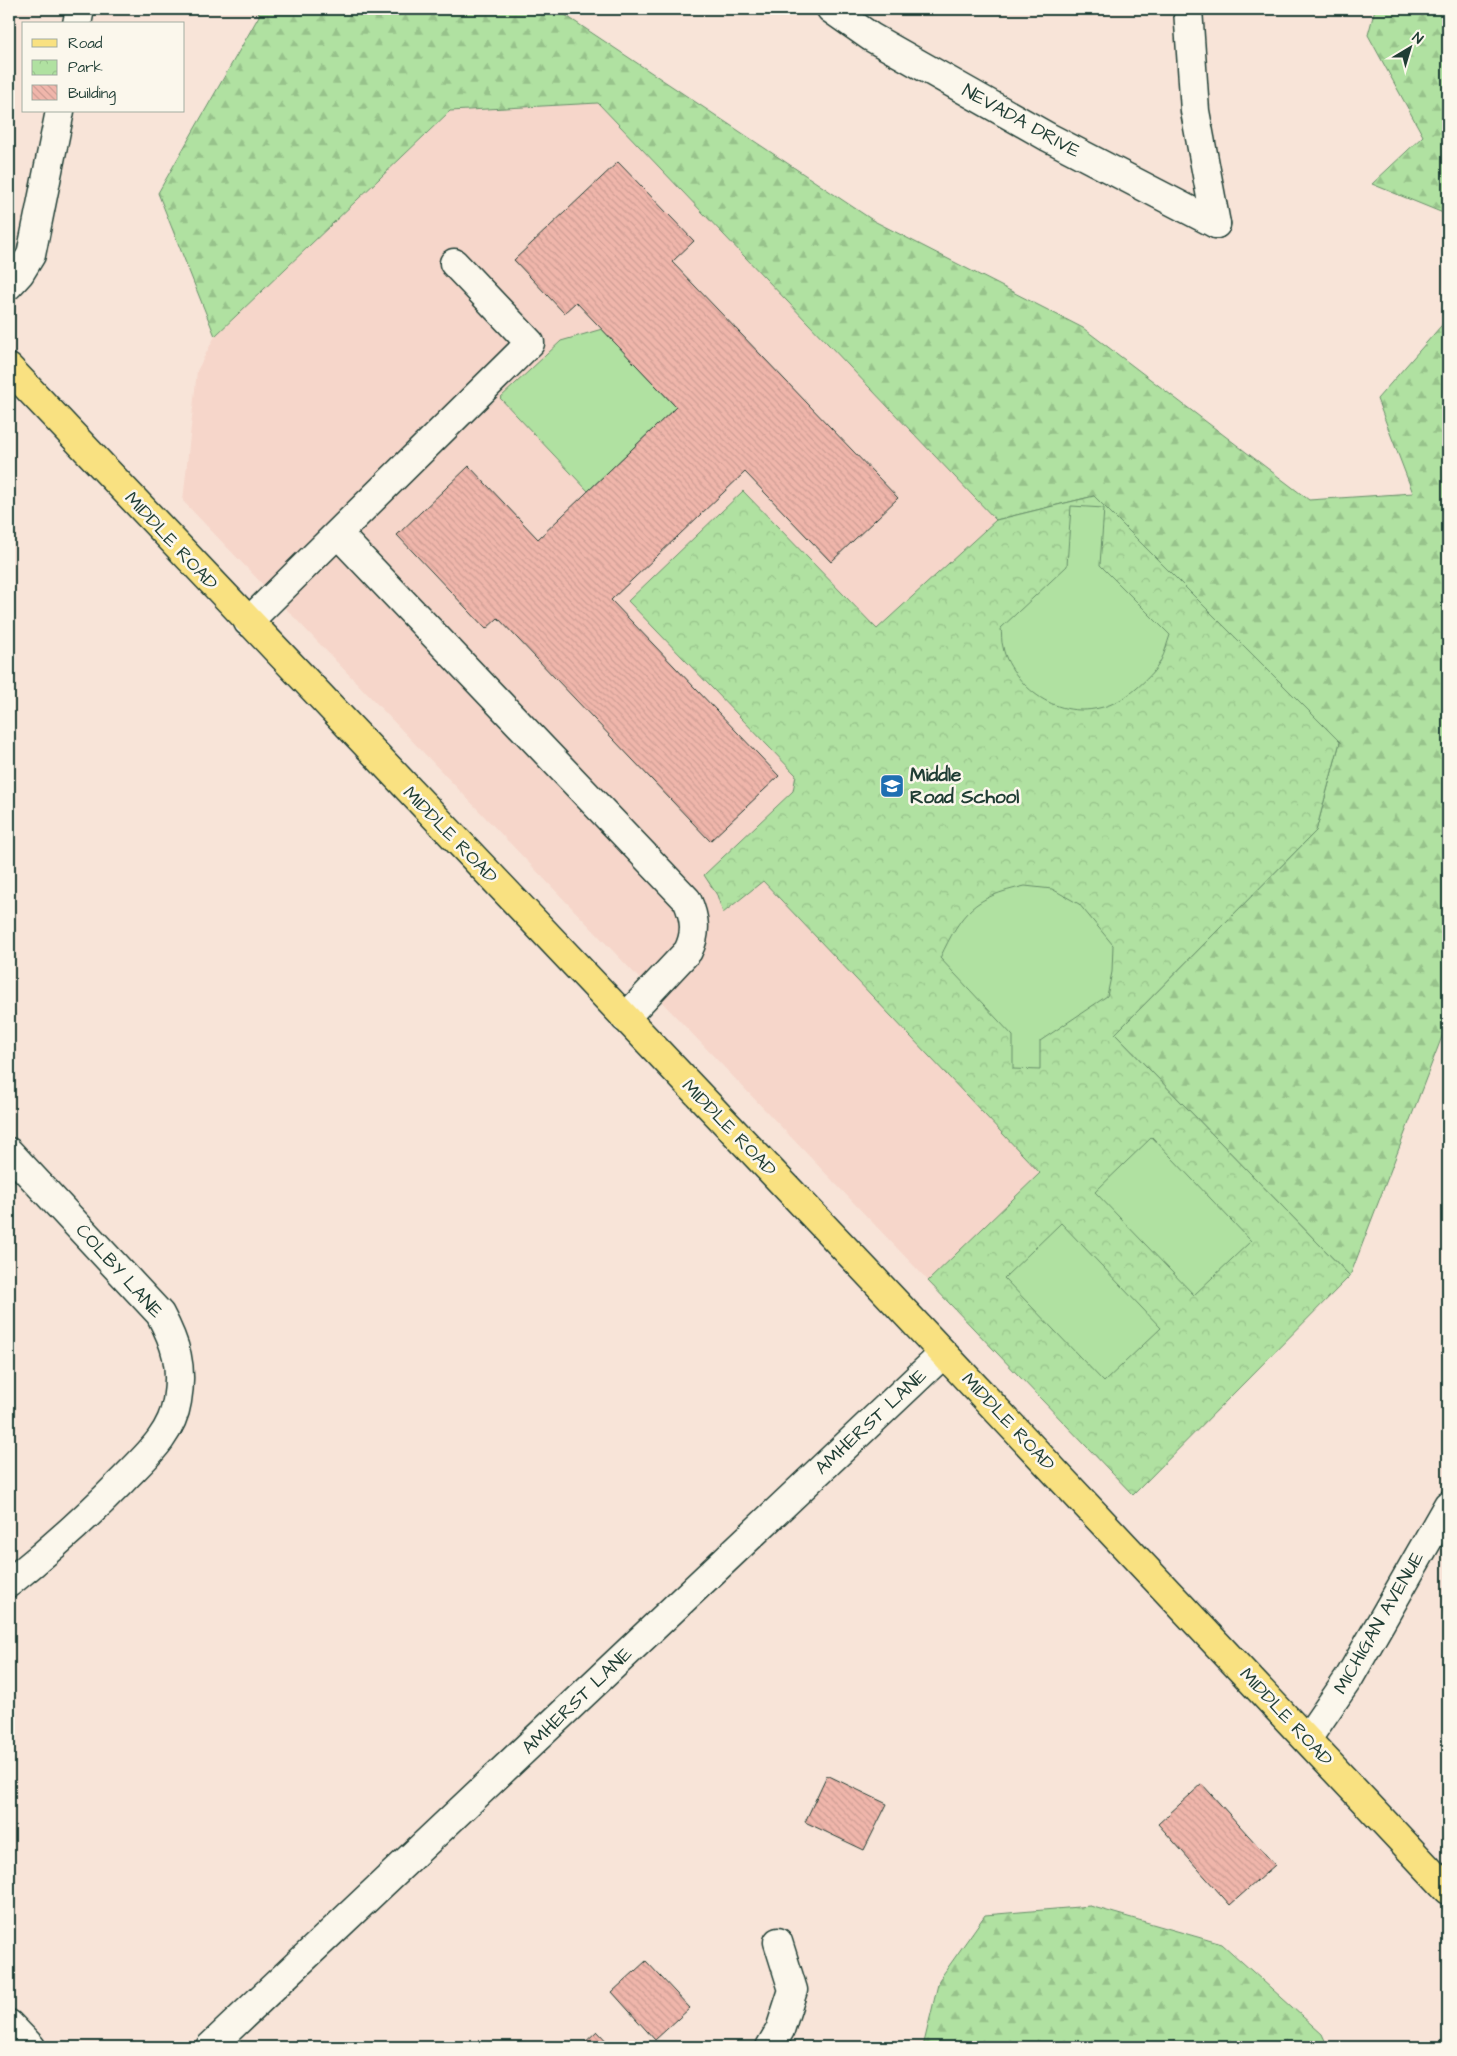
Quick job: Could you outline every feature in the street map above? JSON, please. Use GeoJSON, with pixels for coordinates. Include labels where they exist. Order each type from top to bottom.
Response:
{"type":"FeatureCollection","features":[{"type":"Feature","properties":{"kind":"main road","name":"MIDDLE ROAD"},"geometry":{"type":"LineString","coordinates":[[9,368],[1448,1890]]}},
{"type":"Feature","properties":{"kind":"street"},"geometry":{"type":"LineString","coordinates":[[77,22],[80,9]]}},
{"type":"Feature","properties":{"kind":"street","name":"NEVADA DRIVE"},"geometry":{"type":"LineString","coordinates":[[832,9],[871,37],[1048,137],[1216,224],[1195,111],[1188,9]]}},
{"type":"Feature","properties":{"kind":"street"},"geometry":{"type":"LineString","coordinates":[[9,285],[20,274],[31,254],[60,112]]}},
{"type":"Feature","properties":{"kind":"street"},"geometry":{"type":"LineString","coordinates":[[248,622],[530,343],[454,263]]}},
{"type":"Feature","properties":{"kind":"street"},"geometry":{"type":"LineString","coordinates":[[338,534],[687,900],[695,925],[694,940],[688,951],[625,1018]]}},
{"type":"Feature","properties":{"kind":"street","name":"COLBY LANE"},"geometry":{"type":"LineString","coordinates":[[9,1152],[160,1314],[174,1340],[180,1374],[177,1403],[166,1430],[157,1445],[89,1515],[39,1559],[9,1582]]}},
{"type":"Feature","properties":{"kind":"street","name":"AMHERST LANE"},"geometry":{"type":"LineString","coordinates":[[210,2047],[943,1354]]}},
{"type":"Feature","properties":{"kind":"street","name":"MICHIGAN AVENUE"},"geometry":{"type":"LineString","coordinates":[[1307,1739],[1349,1678],[1448,1504]]}},
{"type":"Feature","properties":{"kind":"street"},"geometry":{"type":"LineString","coordinates":[[770,2047],[780,2030],[793,1990],[778,1942]]}},
{"type":"Feature","properties":{"kind":"street"},"geometry":{"type":"LineString","coordinates":[[9,2024],[31,2047]]}},
{"type":"Feature","properties":{"kind":"shaded area","name":"Middle Road School"},"geometry":{"type":"Polygon","coordinates":[[[598,103],[996,520],[1094,496],[1115,1034],[1350,1276],[1133,1495],[183,501],[197,371],[215,336],[450,111],[598,103]]]}},
{"type":"Feature","properties":{"kind":"green space"},"geometry":{"type":"Polygon","coordinates":[[[258,9],[556,9],[874,221],[1083,328],[1309,500],[1413,493],[1377,399],[1448,318],[1448,1021],[1350,1276],[1115,1034],[1316,831],[1340,742],[1094,496],[996,520],[598,103],[450,111],[215,336],[158,193],[259,16],[258,9]]]}},
{"type":"Feature","properties":{"kind":"green space"},"geometry":{"type":"Polygon","coordinates":[[[1375,9],[1448,9],[1448,215],[1372,184],[1423,136],[1368,35],[1375,9]]]}},
{"type":"Feature","properties":{"kind":"green space"},"geometry":{"type":"Polygon","coordinates":[[[602,329],[676,407],[588,491],[500,398],[561,341],[602,329]]]}},
{"type":"Feature","properties":{"kind":"green space"},"geometry":{"type":"Polygon","coordinates":[[[743,491],[877,629],[996,520],[1094,496],[1340,742],[1316,831],[1115,1034],[1350,1276],[1133,1495],[928,1281],[1040,1173],[763,881],[723,913],[717,895],[704,875],[793,791],[796,775],[628,601],[743,491]]]}},
{"type":"Feature","properties":{"kind":"green space"},"geometry":{"type":"Polygon","coordinates":[[[1071,506],[1104,508],[1100,565],[1170,635],[1159,664],[1143,683],[1121,699],[1106,706],[1090,710],[1074,710],[1059,706],[1044,700],[1030,690],[1011,666],[1002,645],[1001,628],[1067,566],[1071,506]]]}},
{"type":"Feature","properties":{"kind":"green space"},"geometry":{"type":"Polygon","coordinates":[[[1025,886],[1052,889],[1079,904],[1113,945],[1112,972],[1107,996],[1040,1041],[1040,1070],[1013,1069],[1013,1036],[940,958],[955,929],[971,909],[993,895],[1025,886]]]}},
{"type":"Feature","properties":{"kind":"green space"},"geometry":{"type":"Polygon","coordinates":[[[1152,1137],[1251,1241],[1194,1295],[1095,1192],[1152,1137]]]}},
{"type":"Feature","properties":{"kind":"green space"},"geometry":{"type":"Polygon","coordinates":[[[1061,1223],[1161,1328],[1104,1382],[1004,1278],[1061,1223]]]}},
{"type":"Feature","properties":{"kind":"green space"},"geometry":{"type":"Polygon","coordinates":[[[1090,1906],[1222,1944],[1322,2034],[1328,2047],[923,2047],[939,1980],[985,1915],[1090,1906]]]}},
{"type":"Feature","properties":{"kind":"building"},"geometry":{"type":"Polygon","coordinates":[[[618,162],[694,241],[672,262],[898,498],[831,562],[745,472],[611,600],[779,776],[710,841],[498,618],[486,629],[397,535],[469,466],[538,539],[676,407],[576,302],[564,313],[514,260],[618,162]]]}},
{"type":"Feature","properties":{"kind":"building"},"geometry":{"type":"Polygon","coordinates":[[[827,1775],[887,1804],[864,1850],[805,1822],[827,1775]]]}},
{"type":"Feature","properties":{"kind":"building"},"geometry":{"type":"Polygon","coordinates":[[[1202,1784],[1275,1865],[1230,1905],[1158,1824],[1202,1784]]]}},
{"type":"Feature","properties":{"kind":"building"},"geometry":{"type":"Polygon","coordinates":[[[646,1961],[690,2008],[655,2040],[612,1992],[646,1961]]]}},
{"type":"Feature","properties":{"kind":"building"},"geometry":{"type":"Polygon","coordinates":[[[597,2031],[612,2047],[580,2047],[597,2031]]]}},
{"type":"Feature","properties":{"kind":"place","name":"Middle Road School"},"geometry":{"type":"Point","coordinates":[892,786]}}]}
